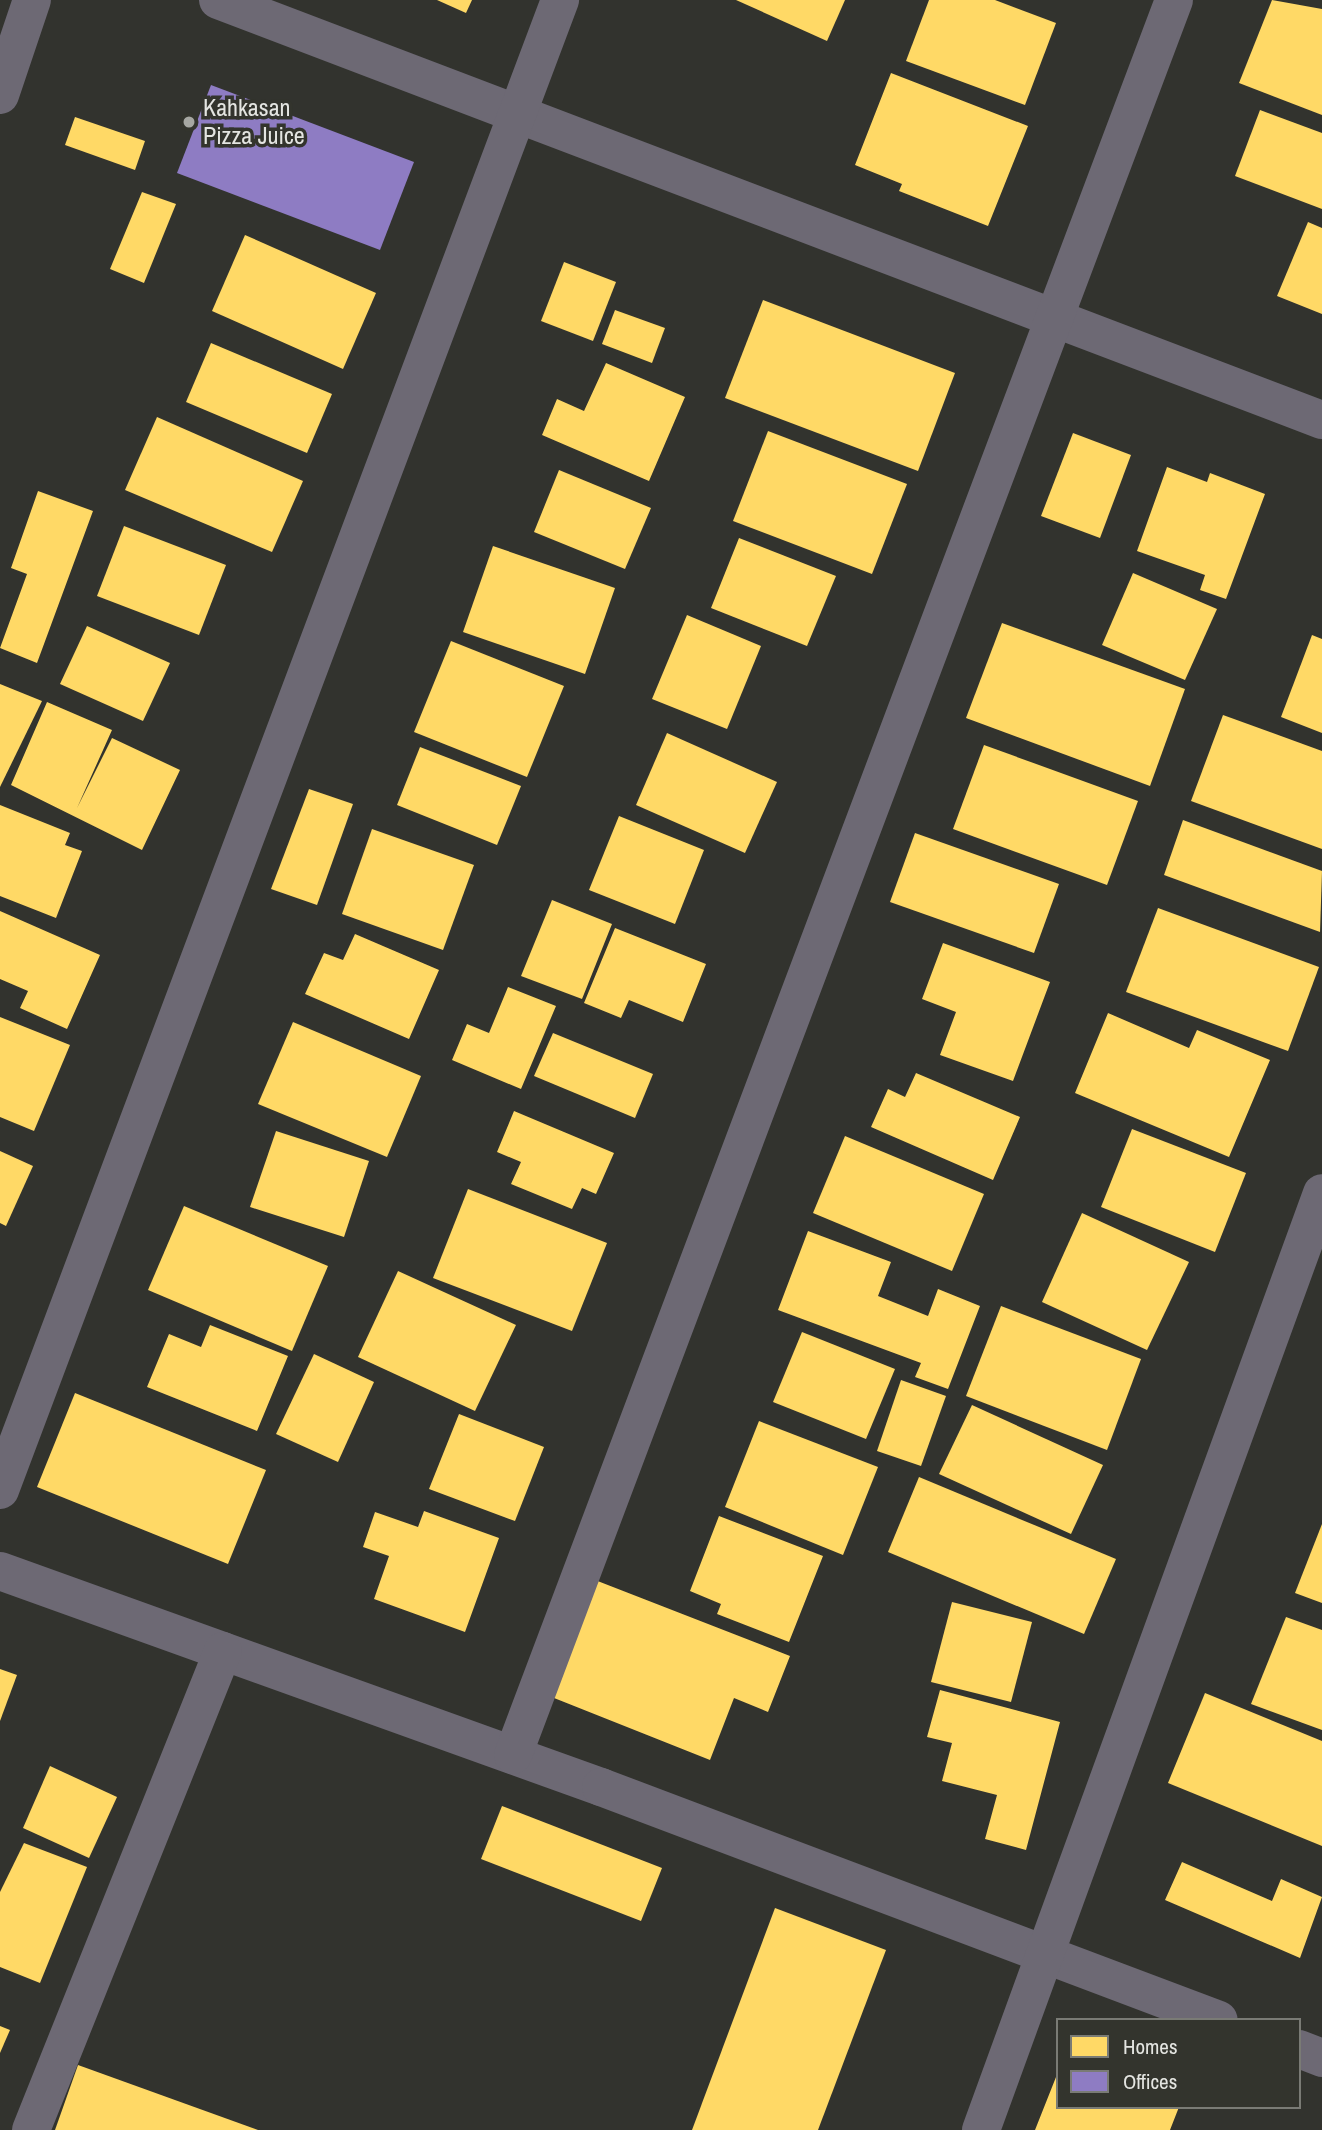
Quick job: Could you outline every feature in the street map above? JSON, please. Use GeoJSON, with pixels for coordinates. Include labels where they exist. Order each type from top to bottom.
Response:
{"type":"FeatureCollection","features":[{"type":"Feature","properties":{"kind":"street"},"geometry":{"type":"LineString","coordinates":[[0,96],[32,0]]}},
{"type":"Feature","properties":{"kind":"street"},"geometry":{"type":"LineString","coordinates":[[218,0],[1322,420]]}},
{"type":"Feature","properties":{"kind":"street"},"geometry":{"type":"LineString","coordinates":[[0,1490],[560,0]]}},
{"type":"Feature","properties":{"kind":"street"},"geometry":{"type":"LineString","coordinates":[[513,1755],[1174,0]]}},
{"type":"Feature","properties":{"kind":"street"},"geometry":{"type":"LineString","coordinates":[[981,2130],[1047,1956],[1222,1454],[1322,1194]]}},
{"type":"Feature","properties":{"kind":"street"},"geometry":{"type":"LineString","coordinates":[[0,1572],[513,1755],[1214,2018]]}},
{"type":"Feature","properties":{"kind":"street"},"geometry":{"type":"LineString","coordinates":[[31,2130],[223,1651]]}},
{"type":"Feature","properties":{"kind":"street"},"geometry":{"type":"LineString","coordinates":[[1301,2050],[1322,2058]]}},
{"type":"Feature","properties":{"kind":"building: Homes"},"geometry":{"type":"Polygon","coordinates":[[[437,0],[472,0],[466,13],[437,0]]]}},
{"type":"Feature","properties":{"kind":"building: Homes"},"geometry":{"type":"Polygon","coordinates":[[[736,0],[845,0],[827,41],[736,0]]]}},
{"type":"Feature","properties":{"kind":"building: Homes"},"geometry":{"type":"Polygon","coordinates":[[[929,0],[995,0],[1056,23],[1025,105],[906,61],[929,0]]]}},
{"type":"Feature","properties":{"kind":"building: Homes"},"geometry":{"type":"Polygon","coordinates":[[[1272,0],[1322,9],[1322,115],[1239,83],[1272,0]]]}},
{"type":"Feature","properties":{"kind":"building: Homes"},"geometry":{"type":"Polygon","coordinates":[[[891,73],[1028,126],[988,226],[899,191],[902,184],[855,165],[891,73]]]}},
{"type":"Feature","properties":{"kind":"building: Homes"},"geometry":{"type":"Polygon","coordinates":[[[1260,110],[1322,133],[1322,209],[1235,176],[1260,110]]]}},
{"type":"Feature","properties":{"kind":"building: Homes"},"geometry":{"type":"Polygon","coordinates":[[[75,117],[145,141],[135,170],[65,145],[75,117]]]}},
{"type":"Feature","properties":{"kind":"building: Homes"},"geometry":{"type":"Polygon","coordinates":[[[142,192],[176,204],[144,283],[110,269],[142,192]]]}},
{"type":"Feature","properties":{"kind":"building: Homes"},"geometry":{"type":"Polygon","coordinates":[[[1308,222],[1322,228],[1322,314],[1277,296],[1308,222]]]}},
{"type":"Feature","properties":{"kind":"building: Homes"},"geometry":{"type":"Polygon","coordinates":[[[245,235],[376,293],[343,369],[212,311],[245,235]]]}},
{"type":"Feature","properties":{"kind":"building: Homes"},"geometry":{"type":"Polygon","coordinates":[[[564,262],[616,282],[593,341],[541,321],[564,262]]]}},
{"type":"Feature","properties":{"kind":"building: Homes"},"geometry":{"type":"Polygon","coordinates":[[[763,300],[955,373],[918,471],[725,398],[763,300]]]}},
{"type":"Feature","properties":{"kind":"building: Homes"},"geometry":{"type":"Polygon","coordinates":[[[615,310],[665,328],[652,363],[602,344],[615,310]]]}},
{"type":"Feature","properties":{"kind":"building: Homes"},"geometry":{"type":"Polygon","coordinates":[[[211,343],[332,394],[307,453],[186,402],[211,343]]]}},
{"type":"Feature","properties":{"kind":"building: Homes"},"geometry":{"type":"Polygon","coordinates":[[[606,363],[685,397],[649,481],[542,435],[557,399],[584,411],[606,363]]]}},
{"type":"Feature","properties":{"kind":"building: Homes"},"geometry":{"type":"Polygon","coordinates":[[[157,417],[303,481],[272,552],[125,490],[157,417]]]}},
{"type":"Feature","properties":{"kind":"building: Homes"},"geometry":{"type":"Polygon","coordinates":[[[768,431],[907,484],[872,574],[733,521],[768,431]]]}},
{"type":"Feature","properties":{"kind":"building: Homes"},"geometry":{"type":"Polygon","coordinates":[[[1073,433],[1131,455],[1100,538],[1041,516],[1073,433]]]}},
{"type":"Feature","properties":{"kind":"building: Homes"},"geometry":{"type":"Polygon","coordinates":[[[1167,467],[1207,482],[1210,473],[1265,494],[1226,599],[1200,590],[1205,575],[1137,551],[1167,467]]]}},
{"type":"Feature","properties":{"kind":"building: Homes"},"geometry":{"type":"Polygon","coordinates":[[[559,470],[651,508],[625,569],[534,532],[559,470]]]}},
{"type":"Feature","properties":{"kind":"building: Homes"},"geometry":{"type":"Polygon","coordinates":[[[38,491],[93,511],[37,663],[0,648],[27,574],[11,568],[38,491]]]}},
{"type":"Feature","properties":{"kind":"building: Homes"},"geometry":{"type":"Polygon","coordinates":[[[124,526],[226,565],[199,635],[97,596],[124,526]]]}},
{"type":"Feature","properties":{"kind":"building: Homes"},"geometry":{"type":"Polygon","coordinates":[[[739,538],[836,576],[807,646],[711,608],[739,538]]]}},
{"type":"Feature","properties":{"kind":"building: Homes"},"geometry":{"type":"Polygon","coordinates":[[[493,546],[615,588],[585,674],[463,632],[493,546]]]}},
{"type":"Feature","properties":{"kind":"building: Homes"},"geometry":{"type":"Polygon","coordinates":[[[1133,573],[1217,609],[1185,680],[1102,645],[1133,573]]]}},
{"type":"Feature","properties":{"kind":"building: Homes"},"geometry":{"type":"Polygon","coordinates":[[[687,615],[761,646],[727,729],[652,699],[687,615]]]}},
{"type":"Feature","properties":{"kind":"building: Homes"},"geometry":{"type":"Polygon","coordinates":[[[1002,623],[1185,689],[1150,786],[966,718],[1002,623]]]}},
{"type":"Feature","properties":{"kind":"building: Homes"},"geometry":{"type":"Polygon","coordinates":[[[87,626],[170,663],[143,721],[60,684],[87,626]]]}},
{"type":"Feature","properties":{"kind":"building: Homes"},"geometry":{"type":"Polygon","coordinates":[[[1312,635],[1322,639],[1322,733],[1281,717],[1312,635]]]}},
{"type":"Feature","properties":{"kind":"building: Homes"},"geometry":{"type":"Polygon","coordinates":[[[451,641],[564,686],[527,777],[414,732],[451,641]]]}},
{"type":"Feature","properties":{"kind":"building: Homes"},"geometry":{"type":"Polygon","coordinates":[[[0,684],[42,701],[0,787],[0,684]]]}},
{"type":"Feature","properties":{"kind":"building: Homes"},"geometry":{"type":"Polygon","coordinates":[[[47,702],[112,730],[77,808],[112,738],[180,770],[142,850],[11,785],[47,702]]]}},
{"type":"Feature","properties":{"kind":"building: Homes"},"geometry":{"type":"Polygon","coordinates":[[[1223,715],[1322,751],[1322,849],[1191,801],[1223,715]]]}},
{"type":"Feature","properties":{"kind":"building: Homes"},"geometry":{"type":"Polygon","coordinates":[[[667,733],[777,782],[745,853],[636,805],[667,733]]]}},
{"type":"Feature","properties":{"kind":"building: Homes"},"geometry":{"type":"Polygon","coordinates":[[[984,745],[1138,801],[1107,885],[953,829],[984,745]]]}},
{"type":"Feature","properties":{"kind":"building: Homes"},"geometry":{"type":"Polygon","coordinates":[[[420,747],[521,786],[497,845],[397,805],[420,747]]]}},
{"type":"Feature","properties":{"kind":"building: Homes"},"geometry":{"type":"Polygon","coordinates":[[[309,789],[353,804],[317,905],[271,889],[309,789]]]}},
{"type":"Feature","properties":{"kind":"building: Homes"},"geometry":{"type":"Polygon","coordinates":[[[0,805],[70,833],[65,845],[82,851],[56,918],[0,896],[0,805]]]}},
{"type":"Feature","properties":{"kind":"building: Homes"},"geometry":{"type":"Polygon","coordinates":[[[619,816],[704,850],[675,924],[589,890],[619,816]]]}},
{"type":"Feature","properties":{"kind":"building: Homes"},"geometry":{"type":"Polygon","coordinates":[[[1183,820],[1322,871],[1320,932],[1164,875],[1183,820]]]}},
{"type":"Feature","properties":{"kind":"building: Homes"},"geometry":{"type":"Polygon","coordinates":[[[372,829],[474,865],[443,950],[342,914],[372,829]]]}},
{"type":"Feature","properties":{"kind":"building: Homes"},"geometry":{"type":"Polygon","coordinates":[[[915,833],[1059,884],[1034,953],[890,902],[915,833]]]}},
{"type":"Feature","properties":{"kind":"building: Homes"},"geometry":{"type":"Polygon","coordinates":[[[552,900],[612,924],[582,999],[521,976],[552,900]]]}},
{"type":"Feature","properties":{"kind":"building: Homes"},"geometry":{"type":"Polygon","coordinates":[[[1158,908],[1319,967],[1288,1051],[1126,992],[1158,908]]]}},
{"type":"Feature","properties":{"kind":"building: Homes"},"geometry":{"type":"Polygon","coordinates":[[[0,911],[100,955],[67,1029],[20,1008],[28,991],[0,979],[0,911]]]}},
{"type":"Feature","properties":{"kind":"building: Homes"},"geometry":{"type":"Polygon","coordinates":[[[615,928],[706,964],[683,1022],[629,1000],[621,1018],[584,1003],[615,928]]]}},
{"type":"Feature","properties":{"kind":"building: Homes"},"geometry":{"type":"Polygon","coordinates":[[[355,934],[439,970],[409,1039],[305,994],[324,953],[343,960],[355,934]]]}},
{"type":"Feature","properties":{"kind":"building: Homes"},"geometry":{"type":"Polygon","coordinates":[[[943,943],[1050,982],[1013,1081],[940,1055],[956,1012],[922,999],[943,943]]]}},
{"type":"Feature","properties":{"kind":"building: Homes"},"geometry":{"type":"Polygon","coordinates":[[[508,987],[556,1006],[521,1089],[452,1060],[467,1024],[489,1033],[508,987]]]}},
{"type":"Feature","properties":{"kind":"building: Homes"},"geometry":{"type":"Polygon","coordinates":[[[1108,1013],[1189,1048],[1197,1030],[1270,1060],[1229,1157],[1075,1093],[1108,1013]]]}},
{"type":"Feature","properties":{"kind":"building: Homes"},"geometry":{"type":"Polygon","coordinates":[[[0,1017],[70,1045],[34,1131],[0,1117],[0,1017]]]}},
{"type":"Feature","properties":{"kind":"building: Homes"},"geometry":{"type":"Polygon","coordinates":[[[293,1022],[421,1076],[387,1157],[258,1104],[293,1022]]]}},
{"type":"Feature","properties":{"kind":"building: Homes"},"geometry":{"type":"Polygon","coordinates":[[[553,1033],[653,1074],[635,1118],[534,1076],[553,1033]]]}},
{"type":"Feature","properties":{"kind":"building: Homes"},"geometry":{"type":"Polygon","coordinates":[[[916,1073],[1020,1117],[993,1180],[871,1127],[888,1089],[905,1097],[916,1073]]]}},
{"type":"Feature","properties":{"kind":"building: Homes"},"geometry":{"type":"Polygon","coordinates":[[[514,1111],[614,1153],[596,1194],[582,1188],[572,1209],[511,1184],[521,1162],[497,1152],[514,1111]]]}},
{"type":"Feature","properties":{"kind":"building: Homes"},"geometry":{"type":"Polygon","coordinates":[[[1132,1129],[1246,1173],[1215,1252],[1101,1207],[1132,1129]]]}},
{"type":"Feature","properties":{"kind":"building: Homes"},"geometry":{"type":"Polygon","coordinates":[[[276,1131],[369,1161],[344,1237],[250,1207],[276,1131]]]}},
{"type":"Feature","properties":{"kind":"building: Homes"},"geometry":{"type":"Polygon","coordinates":[[[845,1136],[984,1194],[952,1271],[813,1213],[845,1136]]]}},
{"type":"Feature","properties":{"kind":"building: Homes"},"geometry":{"type":"Polygon","coordinates":[[[0,1151],[33,1166],[6,1226],[0,1223],[0,1151]]]}},
{"type":"Feature","properties":{"kind":"building: Homes"},"geometry":{"type":"Polygon","coordinates":[[[468,1189],[607,1243],[572,1331],[433,1278],[468,1189]]]}},
{"type":"Feature","properties":{"kind":"building: Homes"},"geometry":{"type":"Polygon","coordinates":[[[184,1206],[328,1266],[292,1351],[148,1290],[184,1206]]]}},
{"type":"Feature","properties":{"kind":"building: Homes"},"geometry":{"type":"Polygon","coordinates":[[[1082,1213],[1189,1262],[1147,1350],[1042,1302],[1082,1213]]]}},
{"type":"Feature","properties":{"kind":"building: Homes"},"geometry":{"type":"Polygon","coordinates":[[[808,1231],[891,1262],[878,1296],[928,1316],[938,1289],[980,1306],[948,1389],[915,1377],[921,1363],[778,1310],[808,1231]]]}},
{"type":"Feature","properties":{"kind":"building: Homes"},"geometry":{"type":"Polygon","coordinates":[[[398,1271],[516,1325],[475,1411],[358,1357],[398,1271]]]}},
{"type":"Feature","properties":{"kind":"building: Homes"},"geometry":{"type":"Polygon","coordinates":[[[1001,1306],[1141,1359],[1107,1450],[966,1396],[1001,1306]]]}},
{"type":"Feature","properties":{"kind":"building: Homes"},"geometry":{"type":"Polygon","coordinates":[[[210,1325],[288,1356],[257,1431],[147,1387],[169,1334],[201,1347],[210,1325]]]}},
{"type":"Feature","properties":{"kind":"building: Homes"},"geometry":{"type":"Polygon","coordinates":[[[802,1332],[895,1369],[866,1439],[773,1402],[802,1332]]]}},
{"type":"Feature","properties":{"kind":"building: Homes"},"geometry":{"type":"Polygon","coordinates":[[[314,1354],[374,1382],[338,1462],[276,1434],[314,1354]]]}},
{"type":"Feature","properties":{"kind":"building: Homes"},"geometry":{"type":"Polygon","coordinates":[[[901,1380],[946,1396],[921,1466],[877,1451],[901,1380]]]}},
{"type":"Feature","properties":{"kind":"building: Homes"},"geometry":{"type":"Polygon","coordinates":[[[75,1393],[266,1470],[228,1564],[37,1487],[75,1393]]]}},
{"type":"Feature","properties":{"kind":"building: Homes"},"geometry":{"type":"Polygon","coordinates":[[[972,1405],[1103,1465],[1071,1534],[939,1474],[972,1405]]]}},
{"type":"Feature","properties":{"kind":"building: Homes"},"geometry":{"type":"Polygon","coordinates":[[[459,1414],[544,1447],[515,1521],[429,1489],[459,1414]]]}},
{"type":"Feature","properties":{"kind":"building: Homes"},"geometry":{"type":"Polygon","coordinates":[[[759,1421],[878,1467],[843,1555],[725,1507],[759,1421]]]}},
{"type":"Feature","properties":{"kind":"building: Homes"},"geometry":{"type":"Polygon","coordinates":[[[919,1477],[1116,1559],[1084,1634],[888,1552],[919,1477]]]}},
{"type":"Feature","properties":{"kind":"building: Homes"},"geometry":{"type":"Polygon","coordinates":[[[424,1511],[499,1538],[465,1632],[374,1599],[389,1556],[363,1547],[375,1512],[418,1527],[424,1511]]]}},
{"type":"Feature","properties":{"kind":"building: Homes"},"geometry":{"type":"Polygon","coordinates":[[[719,1516],[823,1556],[789,1642],[717,1614],[721,1604],[690,1591],[719,1516]]]}},
{"type":"Feature","properties":{"kind":"building: Homes"},"geometry":{"type":"Polygon","coordinates":[[[1322,1524],[1322,1603],[1295,1593],[1322,1524]]]}},
{"type":"Feature","properties":{"kind":"building: Homes"},"geometry":{"type":"Polygon","coordinates":[[[595,1580],[790,1656],[768,1712],[734,1698],[710,1760],[549,1696],[595,1580]]]}},
{"type":"Feature","properties":{"kind":"building: Homes"},"geometry":{"type":"Polygon","coordinates":[[[952,1602],[1032,1622],[1011,1702],[931,1682],[952,1602]]]}},
{"type":"Feature","properties":{"kind":"building: Homes"},"geometry":{"type":"Polygon","coordinates":[[[1286,1617],[1322,1630],[1322,1730],[1251,1704],[1286,1617]]]}},
{"type":"Feature","properties":{"kind":"building: Homes"},"geometry":{"type":"Polygon","coordinates":[[[0,1669],[17,1675],[0,1721],[0,1669]]]}},
{"type":"Feature","properties":{"kind":"building: Homes"},"geometry":{"type":"Polygon","coordinates":[[[940,1690],[1060,1722],[1026,1850],[985,1839],[997,1795],[942,1781],[952,1743],[927,1737],[940,1690]]]}},
{"type":"Feature","properties":{"kind":"building: Homes"},"geometry":{"type":"Polygon","coordinates":[[[1205,1693],[1322,1741],[1322,1846],[1168,1783],[1205,1693]]]}},
{"type":"Feature","properties":{"kind":"building: Homes"},"geometry":{"type":"Polygon","coordinates":[[[50,1766],[117,1797],[89,1858],[23,1828],[50,1766]]]}},
{"type":"Feature","properties":{"kind":"building: Homes"},"geometry":{"type":"Polygon","coordinates":[[[502,1806],[662,1868],[641,1921],[481,1859],[502,1806]]]}},
{"type":"Feature","properties":{"kind":"building: Homes"},"geometry":{"type":"Polygon","coordinates":[[[24,1843],[87,1867],[40,1983],[0,1967],[0,1892],[24,1843]]]}},
{"type":"Feature","properties":{"kind":"building: Homes"},"geometry":{"type":"Polygon","coordinates":[[[1182,1862],[1272,1901],[1281,1879],[1322,1897],[1300,1958],[1165,1900],[1182,1862]]]}},
{"type":"Feature","properties":{"kind":"building: Homes"},"geometry":{"type":"Polygon","coordinates":[[[775,1908],[886,1950],[818,2130],[692,2130],[775,1908]]]}},
{"type":"Feature","properties":{"kind":"building: Homes"},"geometry":{"type":"Polygon","coordinates":[[[0,2026],[10,2030],[0,2053],[0,2026]]]}},
{"type":"Feature","properties":{"kind":"building: Homes"},"geometry":{"type":"Polygon","coordinates":[[[78,2065],[258,2130],[55,2130],[78,2065]]]}},
{"type":"Feature","properties":{"kind":"building: Homes"},"geometry":{"type":"Polygon","coordinates":[[[1056,2077],[1056,2109],[1178,2109],[1170,2130],[1035,2130],[1056,2077]]]}},
{"type":"Feature","properties":{"kind":"building: Offices"},"geometry":{"type":"Polygon","coordinates":[[[211,85],[414,162],[380,250],[177,173],[211,85]]]}},
{"type":"Feature","properties":{"kind":"place","name":"Kahkasan Pizza Juice"},"geometry":{"type":"Point","coordinates":[189,122]}}]}
